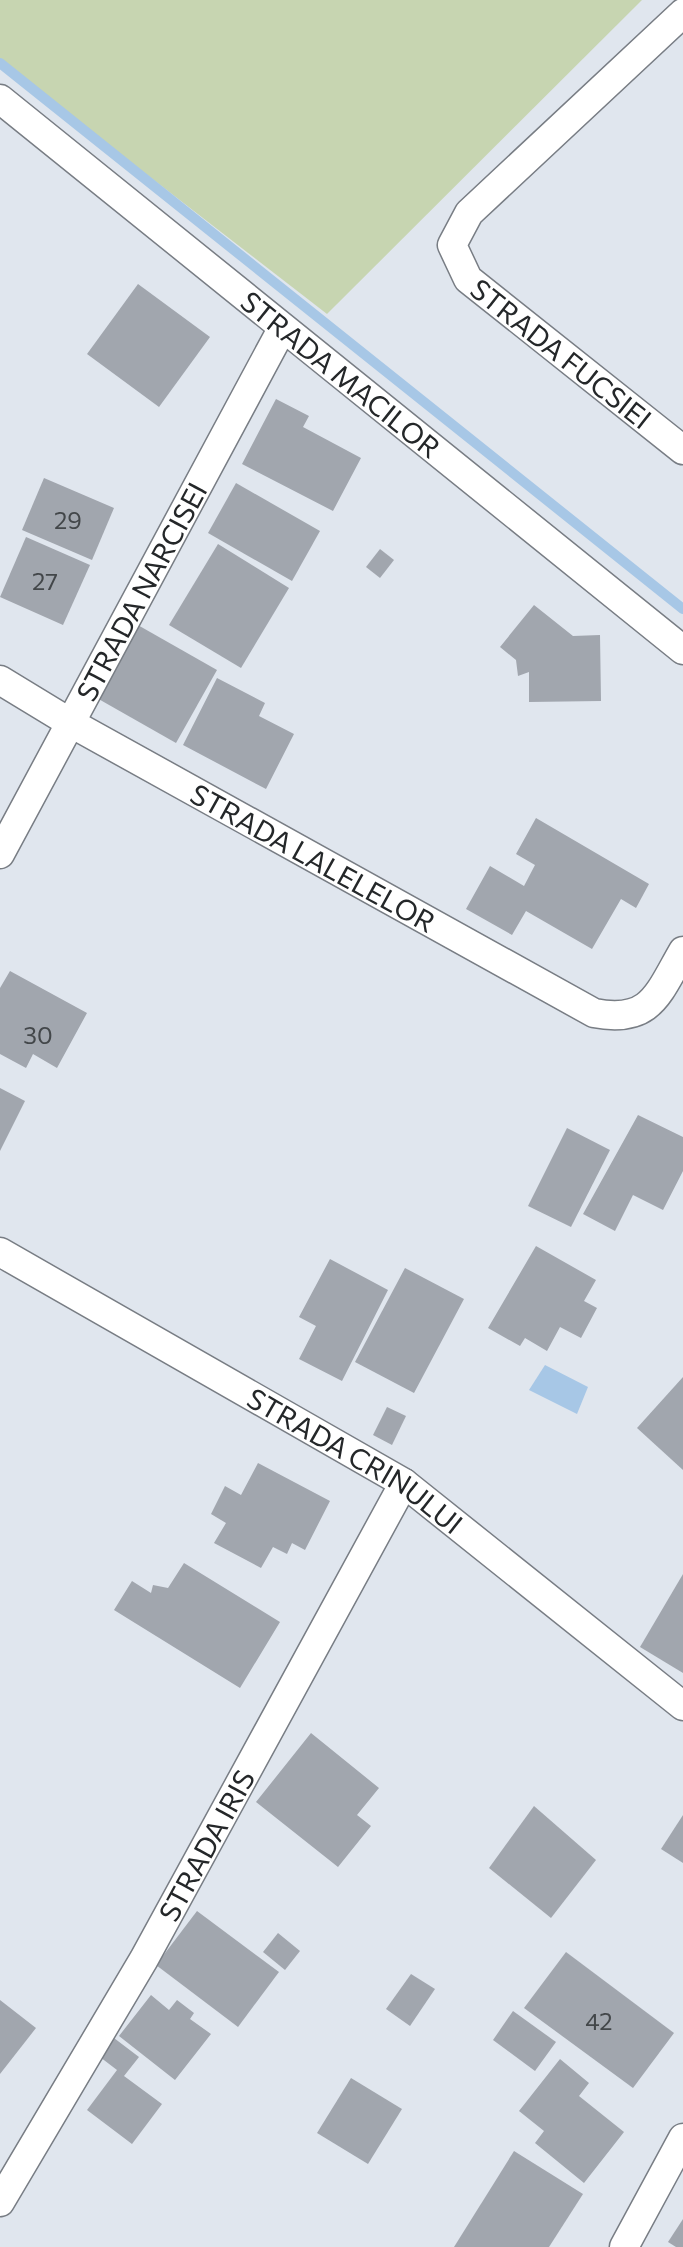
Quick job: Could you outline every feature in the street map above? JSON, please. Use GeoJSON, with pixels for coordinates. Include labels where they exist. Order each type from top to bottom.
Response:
{"type":"FeatureCollection","features":[{"type":"Feature","properties":{"kind":"street","name":"STRADA FUCSIEI"},"geometry":{"type":"LineString","coordinates":[[683,13],[469,213],[452,245],[468,279],[683,450]]}},
{"type":"Feature","properties":{"kind":"street","name":"STRADA MACILOR"},"geometry":{"type":"LineString","coordinates":[[0,99],[683,650]]}},
{"type":"Feature","properties":{"kind":"street","name":"STRADA NARCISEI"},"geometry":{"type":"LineString","coordinates":[[0,854],[282,329]]}},
{"type":"Feature","properties":{"kind":"street","name":"STRADA LALELELOR"},"geometry":{"type":"LineString","coordinates":[[0,680],[69,722],[594,1013],[631,1016],[660,990],[683,951]]}},
{"type":"Feature","properties":{"kind":"street","name":"STRADA CRINULUI"},"geometry":{"type":"LineString","coordinates":[[0,1252],[404,1483],[683,1706]]}},
{"type":"Feature","properties":{"kind":"street","name":"STRADA IRIS"},"geometry":{"type":"LineString","coordinates":[[0,2202],[144,1959],[404,1483]]}},
{"type":"Feature","properties":{"kind":"street"},"geometry":{"type":"LineString","coordinates":[[624,2247],[683,2138]]}},
{"type":"Feature","properties":{"kind":"green space"},"geometry":{"type":"Polygon","coordinates":[[[0,0],[642,0],[327,314],[0,61],[0,0]]]}},
{"type":"Feature","properties":{"kind":"water"},"geometry":{"type":"Polygon","coordinates":[[[545,1365],[588,1387],[577,1414],[529,1390],[545,1365]]]}},
{"type":"Feature","properties":{"kind":"building"},"geometry":{"type":"Polygon","coordinates":[[[138,284],[210,337],[159,407],[87,354],[138,284]]]}},
{"type":"Feature","properties":{"kind":"building"},"geometry":{"type":"Polygon","coordinates":[[[276,399],[309,416],[303,427],[361,458],[333,511],[242,464],[276,399]]]}},
{"type":"Feature","properties":{"kind":"building"},"geometry":{"type":"Polygon","coordinates":[[[44,478],[114,508],[92,560],[22,530],[44,478]]]}},
{"type":"Feature","properties":{"kind":"building"},"geometry":{"type":"Polygon","coordinates":[[[236,483],[320,531],[292,581],[208,533],[236,483]]]}},
{"type":"Feature","properties":{"kind":"building"},"geometry":{"type":"Polygon","coordinates":[[[26,537],[90,565],[63,625],[0,597],[26,537]]]}},
{"type":"Feature","properties":{"kind":"building"},"geometry":{"type":"Polygon","coordinates":[[[218,544],[289,588],[241,668],[169,625],[218,544]]]}},
{"type":"Feature","properties":{"kind":"building"},"geometry":{"type":"Polygon","coordinates":[[[380,549],[394,560],[380,578],[366,567],[380,549]]]}},
{"type":"Feature","properties":{"kind":"building"},"geometry":{"type":"Polygon","coordinates":[[[534,605],[573,636],[600,635],[601,701],[529,702],[529,672],[518,676],[516,660],[500,647],[534,605]]]}},
{"type":"Feature","properties":{"kind":"building"},"geometry":{"type":"Polygon","coordinates":[[[136,624],[217,670],[176,743],[95,697],[136,624]]]}},
{"type":"Feature","properties":{"kind":"building"},"geometry":{"type":"Polygon","coordinates":[[[217,678],[265,703],[259,716],[294,734],[266,789],[183,745],[217,678]]]}},
{"type":"Feature","properties":{"kind":"building"},"geometry":{"type":"Polygon","coordinates":[[[536,818],[649,884],[636,908],[621,899],[592,949],[526,911],[512,935],[466,909],[490,866],[524,886],[535,865],[516,854],[536,818]]]}},
{"type":"Feature","properties":{"kind":"building"},"geometry":{"type":"Polygon","coordinates":[[[10,971],[87,1013],[57,1068],[33,1054],[26,1068],[0,1054],[0,988],[10,971]]]}},
{"type":"Feature","properties":{"kind":"building"},"geometry":{"type":"Polygon","coordinates":[[[0,1088],[25,1101],[0,1151],[0,1088]]]}},
{"type":"Feature","properties":{"kind":"building"},"geometry":{"type":"Polygon","coordinates":[[[638,1115],[683,1137],[683,1171],[663,1210],[633,1195],[615,1231],[583,1214],[638,1115]]]}},
{"type":"Feature","properties":{"kind":"building"},"geometry":{"type":"Polygon","coordinates":[[[567,1128],[610,1150],[571,1227],[528,1206],[567,1128]]]}},
{"type":"Feature","properties":{"kind":"building"},"geometry":{"type":"Polygon","coordinates":[[[536,1246],[596,1280],[584,1301],[597,1308],[581,1338],[560,1327],[547,1351],[525,1338],[520,1346],[488,1328],[536,1246]]]}},
{"type":"Feature","properties":{"kind":"building"},"geometry":{"type":"Polygon","coordinates":[[[330,1259],[388,1290],[342,1381],[299,1359],[316,1326],[299,1317],[330,1259]]]}},
{"type":"Feature","properties":{"kind":"building"},"geometry":{"type":"Polygon","coordinates":[[[405,1268],[464,1299],[414,1393],[355,1362],[405,1268]]]}},
{"type":"Feature","properties":{"kind":"building"},"geometry":{"type":"Polygon","coordinates":[[[683,1377],[683,1470],[637,1428],[683,1377]]]}},
{"type":"Feature","properties":{"kind":"building"},"geometry":{"type":"Polygon","coordinates":[[[387,1407],[406,1416],[392,1445],[373,1435],[387,1407]]]}},
{"type":"Feature","properties":{"kind":"building"},"geometry":{"type":"Polygon","coordinates":[[[258,1463],[330,1501],[305,1550],[292,1543],[287,1554],[273,1547],[261,1568],[214,1543],[226,1523],[211,1514],[225,1486],[241,1495],[258,1463]]]}},
{"type":"Feature","properties":{"kind":"building"},"geometry":{"type":"Polygon","coordinates":[[[184,1563],[280,1622],[240,1688],[114,1610],[132,1581],[151,1593],[153,1585],[168,1588],[184,1563]]]}},
{"type":"Feature","properties":{"kind":"building"},"geometry":{"type":"Polygon","coordinates":[[[683,1574],[683,1673],[640,1647],[683,1574]]]}},
{"type":"Feature","properties":{"kind":"building"},"geometry":{"type":"Polygon","coordinates":[[[311,1733],[379,1788],[357,1815],[371,1826],[338,1867],[256,1802],[311,1733]]]}},
{"type":"Feature","properties":{"kind":"building"},"geometry":{"type":"Polygon","coordinates":[[[534,1806],[596,1860],[551,1918],[489,1868],[534,1806]]]}},
{"type":"Feature","properties":{"kind":"building"},"geometry":{"type":"Polygon","coordinates":[[[683,1815],[683,1863],[661,1849],[683,1815]]]}},
{"type":"Feature","properties":{"kind":"building"},"geometry":{"type":"Polygon","coordinates":[[[197,1911],[279,1972],[238,2027],[156,1965],[197,1911]]]}},
{"type":"Feature","properties":{"kind":"building"},"geometry":{"type":"Polygon","coordinates":[[[278,1933],[300,1951],[285,1970],[263,1952],[278,1933]]]}},
{"type":"Feature","properties":{"kind":"building"},"geometry":{"type":"Polygon","coordinates":[[[566,1952],[674,2033],[633,2088],[524,2008],[566,1952]]]}},
{"type":"Feature","properties":{"kind":"building"},"geometry":{"type":"Polygon","coordinates":[[[411,1974],[435,1989],[410,2026],[386,2009],[411,1974]]]}},
{"type":"Feature","properties":{"kind":"building"},"geometry":{"type":"Polygon","coordinates":[[[151,1995],[169,2010],[177,2000],[194,2013],[190,2019],[211,2034],[175,2080],[119,2036],[151,1995]]]}},
{"type":"Feature","properties":{"kind":"building"},"geometry":{"type":"Polygon","coordinates":[[[0,2000],[36,2028],[0,2074],[0,2000]]]}},
{"type":"Feature","properties":{"kind":"building"},"geometry":{"type":"Polygon","coordinates":[[[513,2011],[556,2042],[535,2071],[493,2040],[513,2011]]]}},
{"type":"Feature","properties":{"kind":"building"},"geometry":{"type":"Polygon","coordinates":[[[110,2035],[139,2057],[124,2076],[162,2104],[132,2144],[87,2110],[117,2070],[96,2054],[110,2035]]]}},
{"type":"Feature","properties":{"kind":"building"},"geometry":{"type":"Polygon","coordinates":[[[560,2059],[589,2083],[579,2096],[624,2132],[584,2183],[535,2143],[544,2131],[519,2111],[560,2059]]]}},
{"type":"Feature","properties":{"kind":"building"},"geometry":{"type":"Polygon","coordinates":[[[351,2078],[402,2109],[368,2164],[317,2133],[351,2078]]]}},
{"type":"Feature","properties":{"kind":"building"},"geometry":{"type":"Polygon","coordinates":[[[514,2151],[583,2194],[549,2247],[454,2247],[514,2151]]]}},
{"type":"Feature","properties":{"kind":"building"},"geometry":{"type":"Polygon","coordinates":[[[683,2219],[683,2247],[676,2247],[668,2242],[683,2219]]]}},
{"type":"Feature","properties":{"kind":"waterway"},"geometry":{"type":"LineString","coordinates":[[0,63],[683,609]]}}]}
